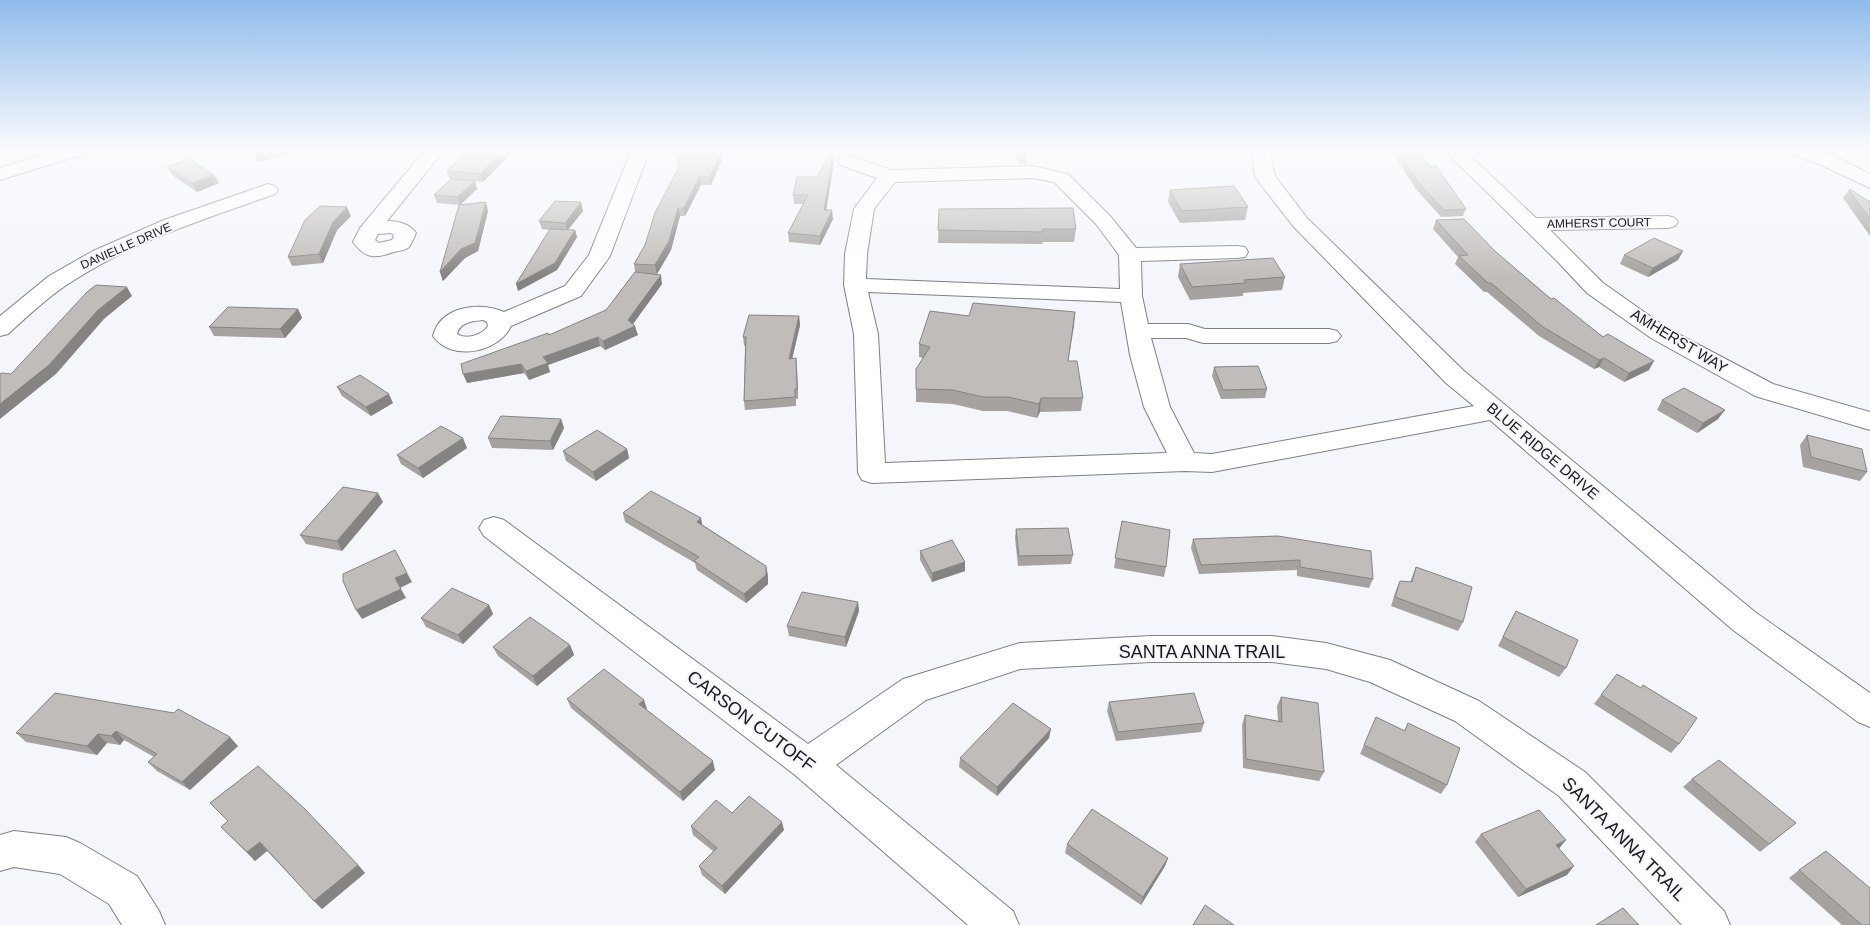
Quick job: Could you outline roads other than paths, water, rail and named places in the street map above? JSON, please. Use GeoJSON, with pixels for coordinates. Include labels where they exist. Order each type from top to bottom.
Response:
{"type":"FeatureCollection","features":[{"type":"Feature","properties":{"kind":"street","name":"DANIELLE DRIVE"},"geometry":{"type":"LineString","coordinates":[[0,329],[24,307],[76,269],[122,246],[200,214],[262,192]]}},
{"type":"Feature","properties":{"kind":"street"},"geometry":{"type":"LineString","coordinates":[[370,228],[400,192]]}},
{"type":"Feature","properties":{"kind":"street"},"geometry":{"type":"LineString","coordinates":[[500,322],[573,291],[599,256],[624,192]]}},
{"type":"Feature","properties":{"kind":"street"},"geometry":{"type":"LineString","coordinates":[[877,192],[864,209],[856,254],[855,285],[866,334],[872,473],[1185,462],[1212,463],[1495,410]]}},
{"type":"Feature","properties":{"kind":"street"},"geometry":{"type":"LineString","coordinates":[[1075,192],[1103,220],[1130,255],[1131,296],[1142,355],[1157,407],[1185,462]]}},
{"type":"Feature","properties":{"kind":"street","name":"BLUE RIDGE DRIVE"},"geometry":{"type":"LineString","coordinates":[[1277,192],[1300,222],[1455,377],[1744,621],[1870,712]]}},
{"type":"Feature","properties":{"kind":"street","name":"AMHERST WAY"},"geometry":{"type":"LineString","coordinates":[[1497,192],[1595,288],[1659,333],[1764,390],[1870,421]]}},
{"type":"Feature","properties":{"kind":"street","name":"AMHERST COURT"},"geometry":{"type":"LineString","coordinates":[[1530,224],[1668,222]]}},
{"type":"Feature","properties":{"kind":"street"},"geometry":{"type":"LineString","coordinates":[[1130,255],[1237,252]]}},
{"type":"Feature","properties":{"kind":"street"},"geometry":{"type":"LineString","coordinates":[[855,285],[1131,296]]}},
{"type":"Feature","properties":{"kind":"street"},"geometry":{"type":"LineString","coordinates":[[1137,331],[1188,331],[1203,336],[1329,336]]}},
{"type":"Feature","properties":{"kind":"street","name":"CARSON CUTOFF"},"geometry":{"type":"LineString","coordinates":[[494,528],[808,764],[999,925]]}},
{"type":"Feature","properties":{"kind":"street","name":"SANTA ANNA TRAIL"},"geometry":{"type":"LineString","coordinates":[[808,764],[915,689],[1020,656],[1151,649],[1272,649],[1326,656],[1378,670],[1467,711],[1572,784],[1710,925]]}},
{"type":"Feature","properties":{"kind":"street"},"geometry":{"type":"LineString","coordinates":[[0,852],[14,849],[66,856],[123,890],[145,925]]}}]}
